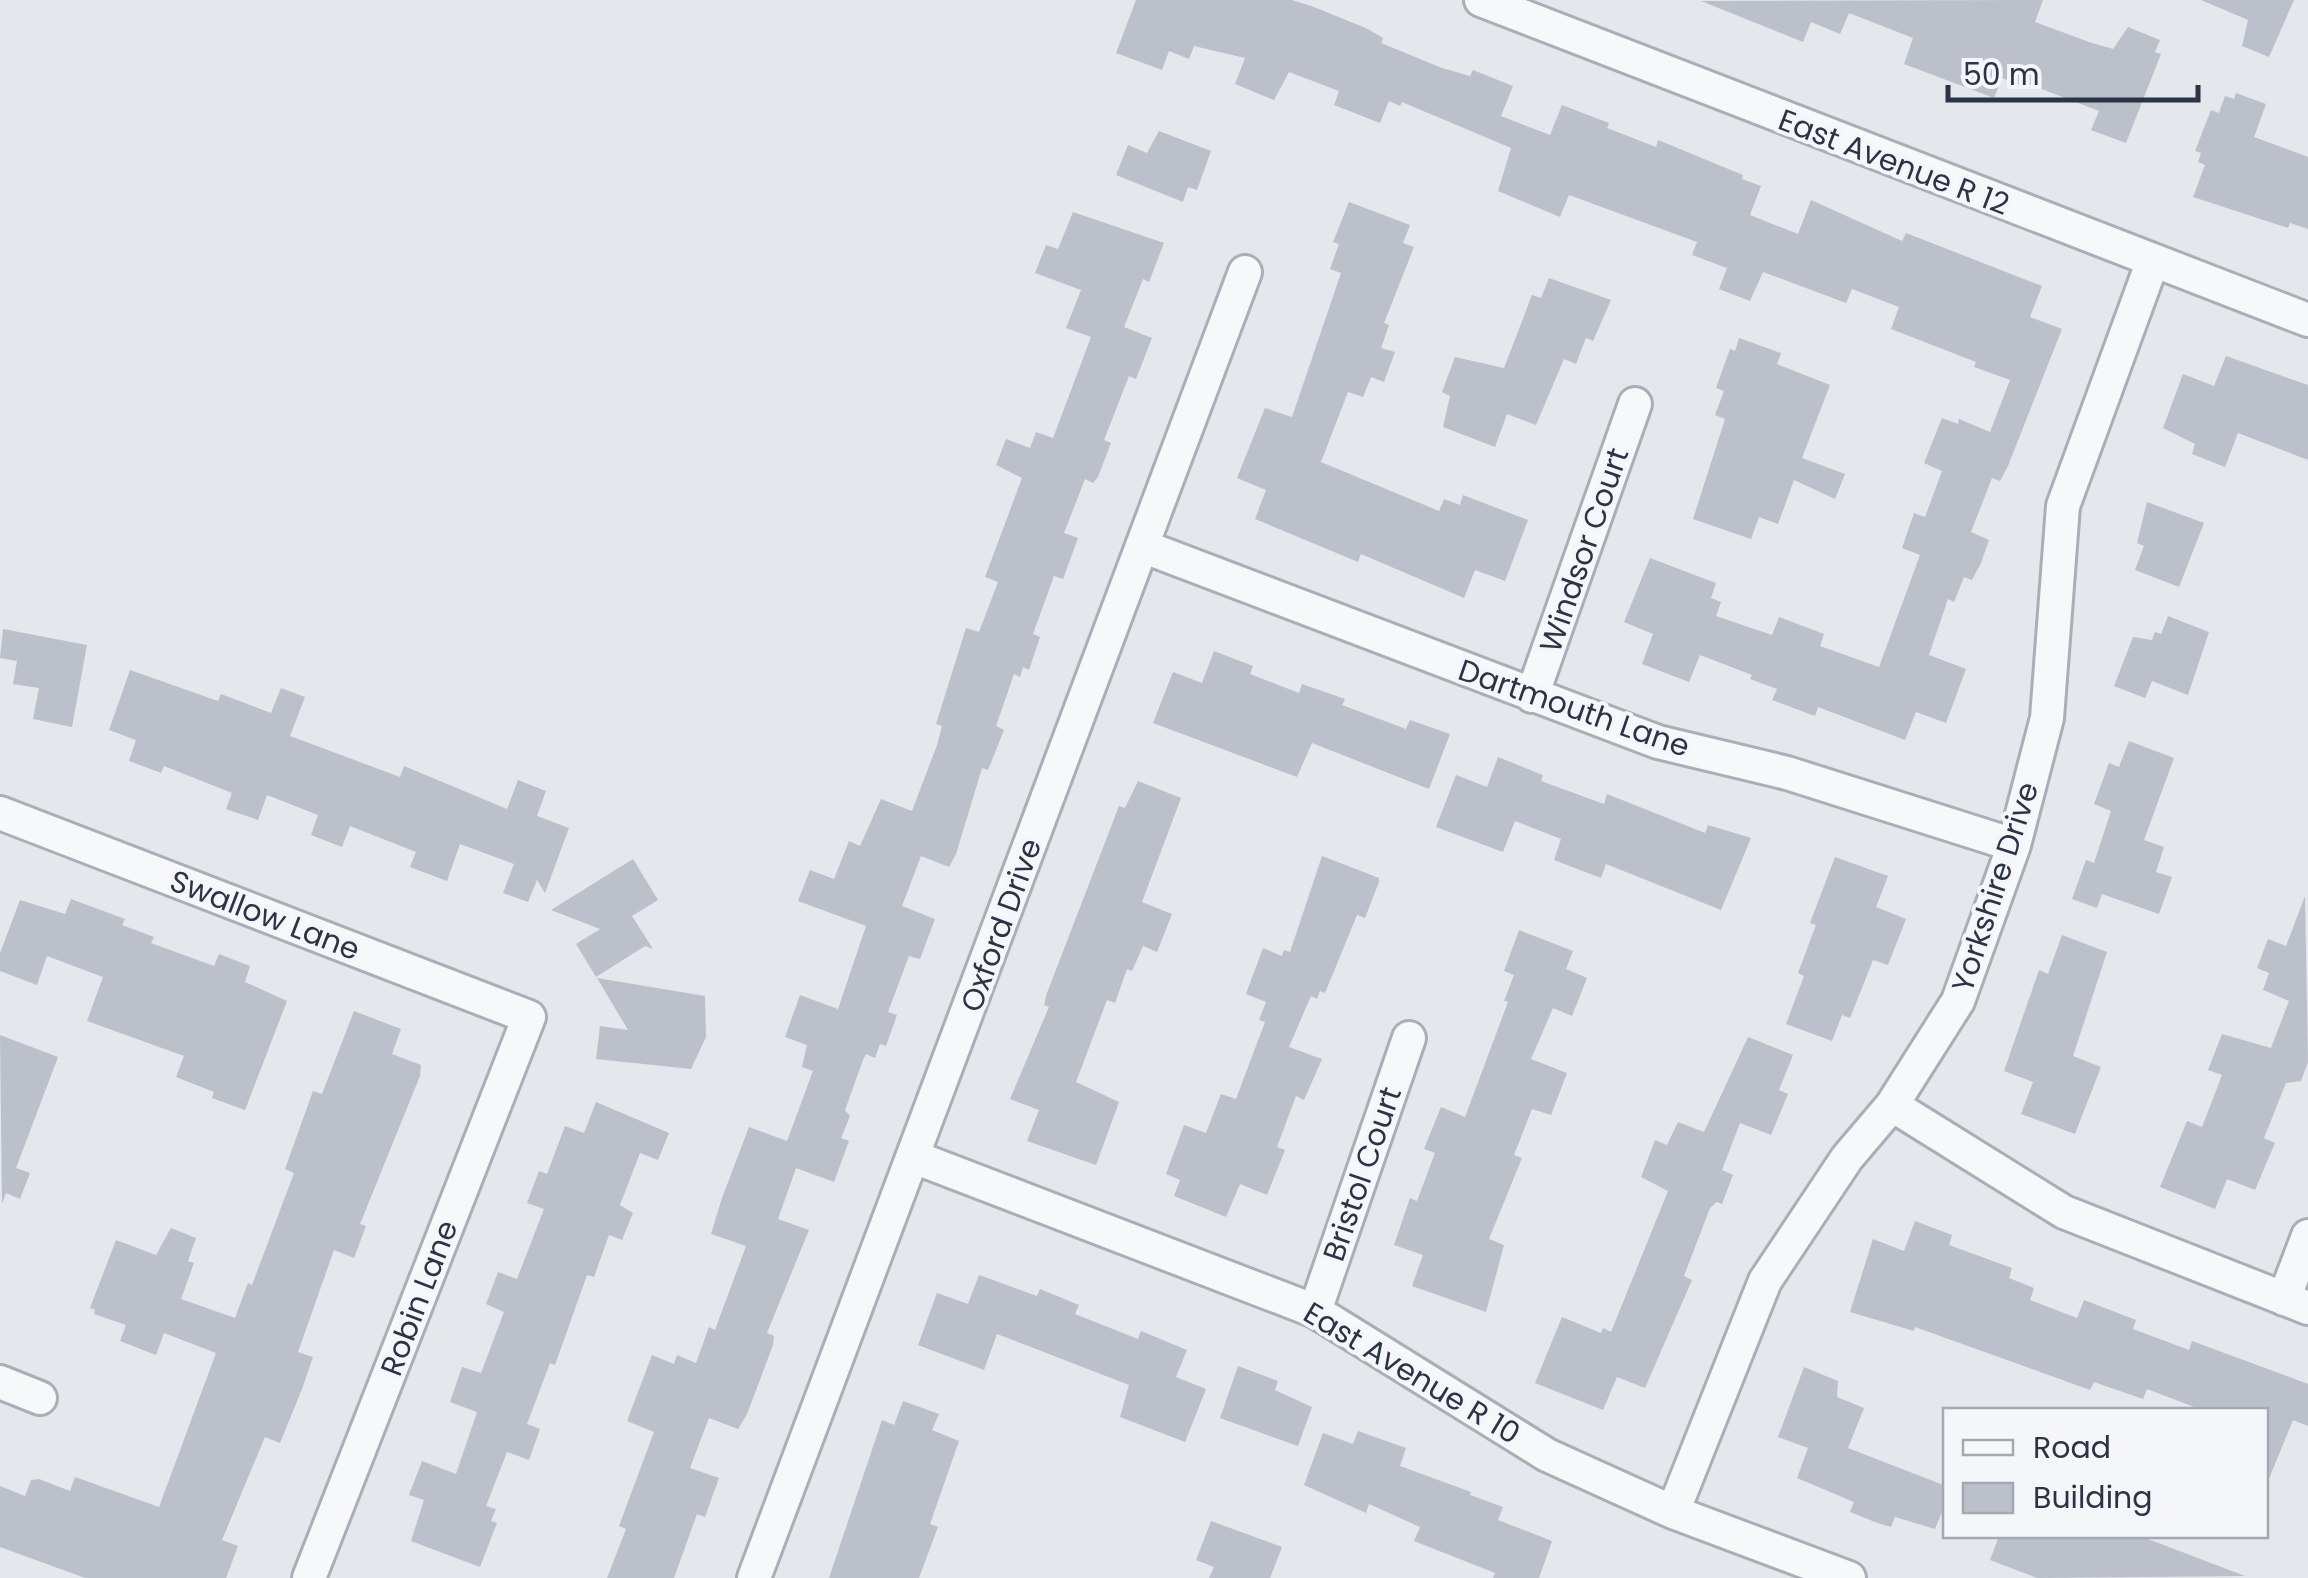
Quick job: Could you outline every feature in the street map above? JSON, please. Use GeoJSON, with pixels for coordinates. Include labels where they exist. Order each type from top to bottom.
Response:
{"type":"FeatureCollection","features":[{"type":"Feature","properties":{"kind":"street","name":"East Avenue R 12"},"geometry":{"type":"LineString","coordinates":[[1481,0],[2152,263],[2308,320]]}},
{"type":"Feature","properties":{"kind":"street","name":"Yorkshire Drive"},"geometry":{"type":"LineString","coordinates":[[1673,1512],[1765,1281],[1847,1158],[1892,1106],[1958,1001],[2014,845],[2047,718],[2063,506],[2152,263]]}},
{"type":"Feature","properties":{"kind":"street","name":"Oxford Drive"},"geometry":{"type":"LineString","coordinates":[[754,1578],[1245,272]]}},
{"type":"Feature","properties":{"kind":"street","name":"Windsor Court"},"geometry":{"type":"LineString","coordinates":[[1532,696],[1635,404]]}},
{"type":"Feature","properties":{"kind":"street","name":"Dartmouth Lane"},"geometry":{"type":"LineString","coordinates":[[1142,546],[1658,742],[1787,772],[2014,845]]}},
{"type":"Feature","properties":{"kind":"street","name":"Swallow Lane"},"geometry":{"type":"LineString","coordinates":[[0,813],[529,1018]]}},
{"type":"Feature","properties":{"kind":"street","name":"Robin Lane"},"geometry":{"type":"LineString","coordinates":[[309,1578],[529,1018]]}},
{"type":"Feature","properties":{"kind":"street","name":"Bristol Court"},"geometry":{"type":"LineString","coordinates":[[1315,1311],[1409,1038]]}},
{"type":"Feature","properties":{"kind":"street"},"geometry":{"type":"LineString","coordinates":[[1892,1106],[2064,1212],[2296,1304],[2308,1236]]}},
{"type":"Feature","properties":{"kind":"street","name":"East Avenue R 10"},"geometry":{"type":"LineString","coordinates":[[914,1158],[1315,1311],[1547,1454],[1673,1512],[1849,1578]]}},
{"type":"Feature","properties":{"kind":"street"},"geometry":{"type":"LineString","coordinates":[[0,1382],[40,1398]]}},
{"type":"Feature","properties":{"kind":"building"},"geometry":{"type":"Polygon","coordinates":[[[1136,0],[1292,0],[1368,29],[1383,38],[1381,43],[1442,68],[1470,76],[1473,70],[1513,86],[1501,116],[1550,135],[1562,105],[1656,147],[1658,140],[1743,175],[1742,179],[1761,186],[1750,215],[1798,234],[1811,200],[1902,241],[1906,233],[2042,286],[2030,317],[2062,329],[2008,466],[2000,481],[1992,478],[1971,532],[1989,540],[1981,563],[1972,580],[1964,577],[1954,602],[1948,599],[1929,655],[1966,669],[1946,723],[1916,712],[1905,740],[1818,707],[1815,716],[1772,700],[1777,689],[1750,679],[1752,675],[1700,655],[1689,682],[1642,664],[1653,634],[1624,622],[1650,558],[1716,583],[1711,598],[1721,602],[1716,616],[1772,635],[1779,617],[1824,634],[1820,646],[1879,667],[1920,555],[1902,548],[1914,513],[1925,517],[1942,471],[1924,463],[1942,418],[1958,424],[1959,419],[1990,432],[2010,380],[1974,367],[1976,362],[1891,329],[1899,307],[1852,289],[1846,303],[1763,272],[1750,301],[1719,289],[1727,268],[1692,255],[1697,242],[1569,195],[1560,217],[1498,191],[1511,148],[1402,102],[1400,106],[1389,101],[1380,123],[1334,105],[1339,91],[1289,72],[1274,100],[1235,84],[1245,58],[1194,46],[1189,59],[1169,51],[1162,70],[1116,53],[1136,0]]]}},
{"type":"Feature","properties":{"kind":"building"},"geometry":{"type":"Polygon","coordinates":[[[2043,0],[2035,22],[2089,42],[2113,49],[2128,27],[2160,40],[2155,52],[2161,54],[2126,143],[2091,130],[2099,111],[2026,83],[2025,87],[2002,78],[1994,98],[1904,64],[1913,38],[1849,13],[1840,34],[1811,22],[1803,42],[1701,1],[2043,0]]]}},
{"type":"Feature","properties":{"kind":"building"},"geometry":{"type":"Polygon","coordinates":[[[2201,0],[2294,0],[2269,57],[2242,46],[2248,20],[2201,0]]]}},
{"type":"Feature","properties":{"kind":"building"},"geometry":{"type":"Polygon","coordinates":[[[2236,93],[2266,104],[2254,137],[2308,157],[2308,229],[2290,223],[2288,228],[2193,197],[2205,165],[2198,162],[2201,153],[2195,151],[2211,110],[2219,113],[2225,96],[2234,99],[2236,93]]]}},
{"type":"Feature","properties":{"kind":"building"},"geometry":{"type":"Polygon","coordinates":[[[1159,131],[1211,151],[1197,190],[1188,187],[1183,202],[1116,175],[1128,145],[1147,153],[1159,131]]]}},
{"type":"Feature","properties":{"kind":"building"},"geometry":{"type":"Polygon","coordinates":[[[1349,202],[1410,225],[1403,243],[1414,247],[1384,323],[1389,325],[1381,348],[1395,352],[1384,382],[1371,377],[1363,397],[1348,392],[1321,462],[1439,511],[1444,499],[1460,505],[1463,495],[1528,520],[1505,581],[1475,570],[1464,598],[1361,554],[1358,562],[1255,519],[1266,490],[1237,478],[1265,408],[1292,417],[1341,273],[1330,269],[1339,244],[1333,242],[1349,202]]]}},
{"type":"Feature","properties":{"kind":"building"},"geometry":{"type":"Polygon","coordinates":[[[1073,212],[1164,243],[1149,282],[1143,279],[1124,327],[1152,338],[1136,379],[1129,376],[1104,440],[1111,443],[1098,477],[1093,483],[1085,479],[1064,533],[1078,538],[1063,579],[1054,576],[1033,634],[1040,637],[1029,670],[1023,667],[1020,677],[1014,674],[996,726],[1004,730],[988,770],[982,768],[956,854],[949,867],[921,856],[902,906],[935,919],[920,959],[909,956],[888,1012],[897,1015],[886,1046],[880,1044],[875,1058],[866,1054],[863,1060],[845,1110],[850,1116],[841,1138],[849,1141],[834,1182],[796,1168],[778,1219],[809,1230],[767,1333],[774,1336],[773,1345],[747,1414],[738,1429],[709,1418],[690,1468],[719,1478],[705,1517],[697,1514],[674,1578],[607,1578],[626,1529],[619,1526],[654,1432],[627,1421],[652,1355],[674,1364],[677,1355],[696,1363],[709,1327],[715,1330],[746,1246],[711,1234],[722,1198],[749,1127],[787,1141],[813,1071],[802,1067],[807,1045],[785,1037],[800,995],[838,1009],[866,926],[798,901],[810,870],[834,879],[849,841],[860,846],[881,799],[912,811],[937,745],[942,726],[936,724],[966,628],[979,632],[998,582],[985,577],[1022,478],[996,465],[1006,439],[1030,448],[1036,432],[1053,438],[1091,337],[1066,328],[1081,290],[1035,273],[1046,245],[1058,249],[1073,212]]]}},
{"type":"Feature","properties":{"kind":"building"},"geometry":{"type":"Polygon","coordinates":[[[1549,278],[1611,300],[1593,341],[1586,338],[1576,364],[1564,359],[1536,425],[1507,414],[1495,447],[1443,427],[1450,396],[1442,392],[1455,357],[1504,368],[1532,295],[1541,298],[1549,278]]]}},
{"type":"Feature","properties":{"kind":"building"},"geometry":{"type":"Polygon","coordinates":[[[1739,338],[1781,353],[1777,364],[1830,385],[1802,458],[1845,474],[1835,499],[1794,480],[1778,524],[1759,517],[1751,539],[1693,519],[1725,419],[1715,415],[1724,391],[1716,388],[1730,349],[1735,351],[1739,338]]]}},
{"type":"Feature","properties":{"kind":"building"},"geometry":{"type":"Polygon","coordinates":[[[2226,356],[2308,385],[2308,460],[2238,433],[2225,467],[2192,454],[2195,444],[2163,428],[2183,374],[2214,386],[2226,356]]]}},
{"type":"Feature","properties":{"kind":"building"},"geometry":{"type":"Polygon","coordinates":[[[2147,502],[2204,523],[2179,587],[2135,570],[2144,546],[2137,543],[2147,502]]]}},
{"type":"Feature","properties":{"kind":"building"},"geometry":{"type":"Polygon","coordinates":[[[2168,616],[2209,632],[2188,695],[2152,681],[2145,698],[2114,686],[2133,637],[2152,640],[2155,632],[2161,634],[2168,616]]]}},
{"type":"Feature","properties":{"kind":"building"},"geometry":{"type":"Polygon","coordinates":[[[3,629],[87,645],[72,727],[33,719],[39,688],[13,684],[17,661],[0,658],[3,629]]]}},
{"type":"Feature","properties":{"kind":"building"},"geometry":{"type":"Polygon","coordinates":[[[1214,651],[1253,666],[1250,674],[1299,693],[1302,684],[1345,699],[1342,705],[1406,729],[1410,720],[1450,734],[1429,789],[1312,743],[1297,777],[1153,723],[1173,672],[1202,683],[1214,651]]]}},
{"type":"Feature","properties":{"kind":"building"},"geometry":{"type":"Polygon","coordinates":[[[130,670],[218,701],[221,694],[271,713],[281,688],[305,697],[290,736],[400,777],[404,766],[507,809],[518,780],[546,791],[537,816],[569,828],[545,893],[537,880],[528,902],[503,893],[514,864],[460,844],[447,881],[410,867],[416,852],[350,826],[342,847],[311,835],[318,815],[267,795],[258,820],[226,809],[232,793],[164,766],[161,773],[129,761],[136,740],[109,730],[130,670]]]}},
{"type":"Feature","properties":{"kind":"building"},"geometry":{"type":"Polygon","coordinates":[[[2129,741],[2174,758],[2144,840],[2164,847],[2156,872],[2172,877],[2159,914],[2102,894],[2097,908],[2072,899],[2086,860],[2094,863],[2111,811],[2094,804],[2109,763],[2119,767],[2129,741]]]}},
{"type":"Feature","properties":{"kind":"building"},"geometry":{"type":"Polygon","coordinates":[[[1498,757],[1543,775],[1541,781],[1604,804],[1607,794],[1705,833],[1708,825],[1751,838],[1721,910],[1606,864],[1601,878],[1554,860],[1561,839],[1515,821],[1503,852],[1436,827],[1456,775],[1487,787],[1498,757]]]}},
{"type":"Feature","properties":{"kind":"building"},"geometry":{"type":"Polygon","coordinates":[[[1138,781],[1181,798],[1142,902],[1172,914],[1157,952],[1143,946],[1132,971],[1127,969],[1115,1003],[1107,1000],[1076,1082],[1119,1102],[1096,1165],[1027,1141],[1039,1110],[1010,1099],[1049,1007],[1044,1005],[1047,993],[1119,806],[1125,808],[1138,781]]]}},
{"type":"Feature","properties":{"kind":"building"},"geometry":{"type":"Polygon","coordinates":[[[1322,856],[1379,878],[1379,882],[1365,918],[1357,915],[1325,993],[1320,991],[1317,999],[1311,996],[1289,1047],[1322,1059],[1304,1100],[1296,1096],[1277,1147],[1285,1150],[1267,1195],[1240,1184],[1226,1217],[1174,1196],[1180,1180],[1166,1174],[1184,1125],[1206,1133],[1221,1094],[1236,1099],[1265,1022],[1259,1020],[1266,1002],[1246,994],[1263,948],[1282,956],[1284,950],[1290,952],[1322,856]]]}},
{"type":"Feature","properties":{"kind":"building"},"geometry":{"type":"Polygon","coordinates":[[[1835,857],[1888,876],[1876,907],[1906,919],[1888,965],[1873,960],[1850,1018],[1842,1015],[1832,1041],[1786,1024],[1804,976],[1798,973],[1816,925],[1810,923],[1835,857]]]}},
{"type":"Feature","properties":{"kind":"building"},"geometry":{"type":"Polygon","coordinates":[[[633,859],[658,900],[632,916],[653,949],[645,946],[596,977],[576,944],[600,929],[551,910],[633,859]]]}},
{"type":"Feature","properties":{"kind":"building"},"geometry":{"type":"Polygon","coordinates":[[[2305,896],[2308,1062],[2301,1081],[2286,1083],[2264,1138],[2275,1143],[2255,1190],[2227,1179],[2215,1209],[2160,1187],[2187,1121],[2202,1127],[2222,1075],[2208,1070],[2222,1034],[2271,1048],[2289,1001],[2263,990],[2269,973],[2257,968],[2268,939],[2286,946],[2305,896]]]}},
{"type":"Feature","properties":{"kind":"building"},"geometry":{"type":"Polygon","coordinates":[[[71,899],[125,919],[122,925],[154,937],[151,943],[214,966],[219,954],[250,966],[245,982],[287,1001],[245,1110],[212,1098],[214,1092],[176,1077],[184,1056],[87,1021],[103,977],[47,956],[37,985],[0,971],[0,953],[20,900],[65,914],[71,899]]]}},
{"type":"Feature","properties":{"kind":"building"},"geometry":{"type":"Polygon","coordinates":[[[1519,930],[1573,951],[1566,969],[1587,978],[1572,1016],[1553,1008],[1531,1059],[1567,1073],[1551,1115],[1532,1109],[1514,1155],[1522,1158],[1489,1239],[1504,1245],[1486,1312],[1412,1286],[1423,1255],[1394,1245],[1410,1198],[1417,1201],[1435,1153],[1424,1149],[1441,1107],[1465,1117],[1508,1002],[1504,1001],[1514,975],[1504,971],[1519,930]]]}},
{"type":"Feature","properties":{"kind":"building"},"geometry":{"type":"Polygon","coordinates":[[[2062,935],[2107,952],[2073,1056],[2101,1067],[2075,1134],[2021,1114],[2033,1082],[2004,1071],[2039,970],[2048,974],[2062,935]]]}},
{"type":"Feature","properties":{"kind":"building"},"geometry":{"type":"Polygon","coordinates":[[[597,978],[705,996],[706,1037],[691,1069],[596,1059],[600,1026],[628,1030],[597,978]]]}},
{"type":"Feature","properties":{"kind":"building"},"geometry":{"type":"Polygon","coordinates":[[[354,1011],[401,1029],[392,1054],[421,1065],[420,1076],[360,1224],[366,1226],[354,1258],[334,1250],[298,1352],[313,1357],[302,1389],[280,1443],[265,1437],[222,1540],[238,1546],[226,1578],[85,1578],[0,1547],[0,1486],[25,1496],[31,1480],[39,1479],[70,1491],[75,1477],[159,1507],[216,1353],[164,1333],[156,1355],[120,1341],[126,1325],[94,1314],[95,1310],[90,1308],[116,1240],[156,1255],[171,1228],[196,1238],[188,1261],[194,1263],[181,1299],[235,1318],[248,1283],[252,1285],[294,1173],[285,1169],[313,1091],[322,1094],[354,1011]]]}},
{"type":"Feature","properties":{"kind":"building"},"geometry":{"type":"Polygon","coordinates":[[[0,1035],[58,1057],[16,1168],[30,1173],[20,1199],[6,1193],[2,1204],[0,1035]]]}},
{"type":"Feature","properties":{"kind":"building"},"geometry":{"type":"Polygon","coordinates":[[[1748,1037],[1793,1055],[1779,1090],[1788,1094],[1771,1135],[1740,1123],[1722,1170],[1733,1175],[1722,1204],[1717,1202],[1710,1208],[1684,1276],[1692,1280],[1645,1388],[1617,1377],[1603,1410],[1535,1383],[1562,1317],[1601,1333],[1603,1328],[1611,1332],[1668,1191],[1641,1177],[1655,1140],[1667,1145],[1678,1122],[1704,1132],[1748,1037]]]}},
{"type":"Feature","properties":{"kind":"building"},"geometry":{"type":"Polygon","coordinates":[[[596,1102],[669,1133],[658,1160],[640,1153],[620,1205],[633,1213],[622,1240],[609,1235],[594,1277],[587,1275],[555,1365],[550,1363],[527,1424],[540,1429],[529,1460],[507,1452],[486,1506],[496,1509],[491,1521],[497,1523],[480,1567],[411,1541],[424,1500],[409,1495],[422,1461],[456,1474],[477,1412],[450,1402],[462,1367],[481,1373],[504,1312],[486,1304],[498,1272],[517,1279],[544,1209],[527,1203],[539,1171],[547,1174],[565,1126],[584,1133],[596,1102]]]}},
{"type":"Feature","properties":{"kind":"building"},"geometry":{"type":"Polygon","coordinates":[[[1915,1221],[1952,1235],[1949,1245],[2012,1268],[2009,1278],[2034,1288],[2030,1300],[2077,1318],[2084,1300],[2136,1320],[2133,1329],[2189,1350],[2192,1341],[2308,1384],[2308,1426],[2293,1420],[2268,1481],[2268,1408],[2197,1408],[2147,1389],[2143,1399],[2094,1382],[2090,1390],[1915,1327],[1914,1331],[1850,1312],[1873,1239],[1904,1251],[1915,1221]]]}},
{"type":"Feature","properties":{"kind":"building"},"geometry":{"type":"Polygon","coordinates":[[[979,1275],[1037,1296],[1040,1289],[1079,1305],[1075,1314],[1138,1339],[1141,1331],[1187,1350],[1176,1377],[1206,1389],[1185,1442],[1120,1417],[1129,1385],[997,1334],[984,1370],[918,1345],[937,1293],[968,1304],[979,1275]]]}},
{"type":"Feature","properties":{"kind":"building"},"geometry":{"type":"Polygon","coordinates":[[[1238,1366],[1278,1381],[1275,1390],[1312,1407],[1298,1446],[1220,1418],[1238,1366]]]}},
{"type":"Feature","properties":{"kind":"building"},"geometry":{"type":"Polygon","coordinates":[[[1804,1367],[1838,1381],[1837,1397],[1864,1408],[1848,1448],[1943,1485],[1943,1509],[1935,1529],[1895,1517],[1891,1527],[1850,1512],[1854,1502],[1797,1478],[1808,1448],[1778,1437],[1804,1367]]]}},
{"type":"Feature","properties":{"kind":"building"},"geometry":{"type":"Polygon","coordinates":[[[903,1401],[939,1414],[932,1430],[959,1441],[930,1524],[938,1527],[919,1578],[829,1578],[882,1420],[894,1425],[903,1401]]]}},
{"type":"Feature","properties":{"kind":"building"},"geometry":{"type":"Polygon","coordinates":[[[1358,1431],[1406,1448],[1400,1466],[1503,1507],[1498,1520],[1552,1541],[1539,1578],[1493,1578],[1495,1573],[1414,1541],[1420,1527],[1369,1504],[1366,1513],[1304,1485],[1323,1433],[1353,1444],[1358,1431]]]}},
{"type":"Feature","properties":{"kind":"building"},"geometry":{"type":"Polygon","coordinates":[[[1211,1521],[1282,1547],[1270,1578],[1209,1578],[1214,1567],[1196,1560],[1211,1521]]]}},
{"type":"Feature","properties":{"kind":"building"},"geometry":{"type":"Polygon","coordinates":[[[1998,1538],[2145,1538],[2245,1576],[2037,1578],[1990,1560],[1998,1538]]]}}]}
